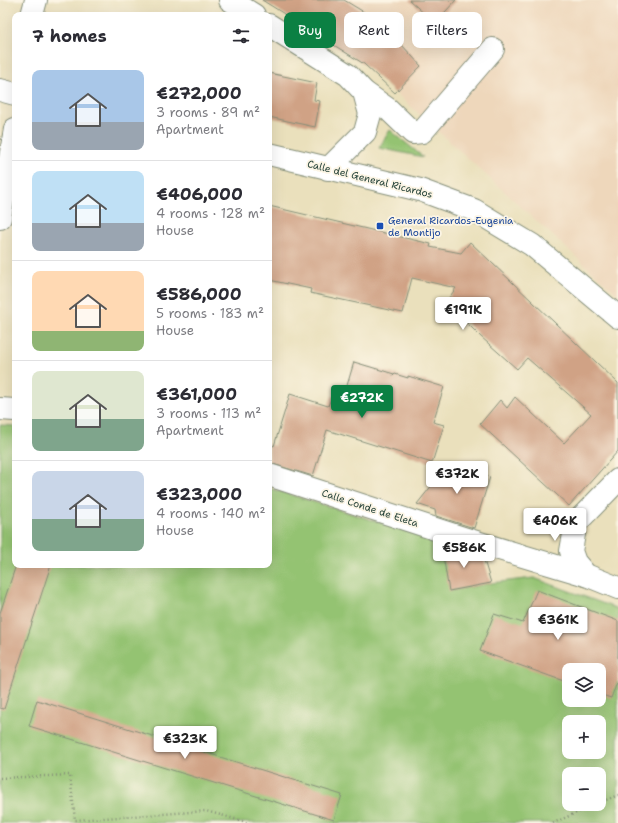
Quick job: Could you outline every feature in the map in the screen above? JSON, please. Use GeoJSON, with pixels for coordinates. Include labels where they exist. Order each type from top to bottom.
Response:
{"type":"FeatureCollection","features":[{"type":"Feature","properties":{"kind":"street"},"geometry":{"type":"LineString","coordinates":[[33,12],[36,0]]}},
{"type":"Feature","properties":{"kind":"street"},"geometry":{"type":"LineString","coordinates":[[230,0],[249,12]]}},
{"type":"Feature","properties":{"kind":"street"},"geometry":{"type":"LineString","coordinates":[[272,27],[348,75],[364,92],[388,109],[413,133],[422,132],[493,49]]}},
{"type":"Feature","properties":{"kind":"street"},"geometry":{"type":"LineString","coordinates":[[0,90],[12,93]]}},
{"type":"Feature","properties":{"kind":"street"},"geometry":{"type":"LineString","coordinates":[[328,169],[365,132],[370,114],[364,92]]}},
{"type":"Feature","properties":{"kind":"street"},"geometry":{"type":"LineString","coordinates":[[0,218],[12,147]]}},
{"type":"Feature","properties":{"kind":"street","name":"Calle del General Ricardos"},"geometry":{"type":"LineString","coordinates":[[272,155],[420,190],[474,210],[532,245],[618,317]]}},
{"type":"Feature","properties":{"kind":"street"},"geometry":{"type":"LineString","coordinates":[[0,408],[12,410]]}},
{"type":"Feature","properties":{"kind":"street","name":"Calle Conde de Eleta"},"geometry":{"type":"LineString","coordinates":[[272,476],[463,538],[586,575],[618,588]]}},
{"type":"Feature","properties":{"kind":"street"},"geometry":{"type":"LineString","coordinates":[[586,575],[575,562],[571,551],[576,524],[618,480]]}},
{"type":"Feature","properties":{"kind":"path"},"geometry":{"type":"LineString","coordinates":[[0,778],[70,775],[75,820],[206,811],[250,823]]}},
{"type":"Feature","properties":{"kind":"path"},"geometry":{"type":"LineString","coordinates":[[606,800],[618,795]]}},
{"type":"Feature","properties":{"kind":"path"},"geometry":{"type":"LineString","coordinates":[[553,823],[581,811]]}},
{"type":"Feature","properties":{"kind":"shaded area"},"geometry":{"type":"Polygon","coordinates":[[[262,0],[618,0],[618,295],[364,64],[336,46],[336,12],[284,12],[284,14],[262,0]]]}},
{"type":"Feature","properties":{"kind":"green space"},"geometry":{"type":"Polygon","coordinates":[[[390,130],[423,157],[379,148],[390,130]]]}},
{"type":"Feature","properties":{"kind":"green space"},"geometry":{"type":"Polygon","coordinates":[[[0,425],[12,426],[12,568],[272,568],[272,489],[440,541],[450,591],[491,583],[534,578],[618,609],[618,823],[0,823],[0,425]]]}},
{"type":"Feature","properties":{"kind":"building"},"geometry":{"type":"Polygon","coordinates":[[[262,0],[344,0],[364,12],[344,12],[344,48],[404,47],[421,66],[395,93],[364,64],[336,46],[336,12],[284,12],[284,14],[262,0]]]}},
{"type":"Feature","properties":{"kind":"building"},"geometry":{"type":"Polygon","coordinates":[[[409,0],[456,0],[445,12],[423,12],[409,0]]]}},
{"type":"Feature","properties":{"kind":"building"},"geometry":{"type":"Polygon","coordinates":[[[272,74],[317,83],[314,100],[320,101],[315,127],[272,118],[272,74]]]}},
{"type":"Feature","properties":{"kind":"building"},"geometry":{"type":"Polygon","coordinates":[[[272,207],[431,244],[430,247],[461,253],[470,242],[618,383],[618,451],[569,506],[480,424],[500,400],[507,408],[515,397],[564,443],[591,414],[527,358],[517,369],[480,336],[446,302],[456,288],[412,278],[403,313],[310,293],[311,289],[272,281],[272,207]]]}},
{"type":"Feature","properties":{"kind":"building"},"geometry":{"type":"Polygon","coordinates":[[[354,362],[394,374],[393,376],[395,374],[408,378],[408,376],[444,387],[433,422],[444,425],[432,463],[327,430],[313,476],[272,464],[272,445],[274,446],[290,394],[328,406],[332,396],[343,399],[354,362]]]}},
{"type":"Feature","properties":{"kind":"building"},"geometry":{"type":"Polygon","coordinates":[[[449,464],[490,477],[474,528],[436,516],[435,510],[417,504],[449,464]]]}},
{"type":"Feature","properties":{"kind":"building"},"geometry":{"type":"Polygon","coordinates":[[[441,544],[483,557],[491,583],[449,591],[441,544]]]}},
{"type":"Feature","properties":{"kind":"building"},"geometry":{"type":"Polygon","coordinates":[[[15,568],[50,568],[4,709],[0,708],[0,613],[15,568]]]}},
{"type":"Feature","properties":{"kind":"building"},"geometry":{"type":"Polygon","coordinates":[[[537,590],[618,621],[618,680],[611,698],[606,696],[606,663],[562,663],[562,680],[480,651],[494,614],[523,623],[537,590]]]}},
{"type":"Feature","properties":{"kind":"building"},"geometry":{"type":"Polygon","coordinates":[[[37,700],[342,795],[334,820],[29,726],[37,700]]]}},
{"type":"Feature","properties":{"kind":"place","name":"General Ricardos-Eugenia de Montijo"},"geometry":{"type":"Point","coordinates":[380,226]}}]}
